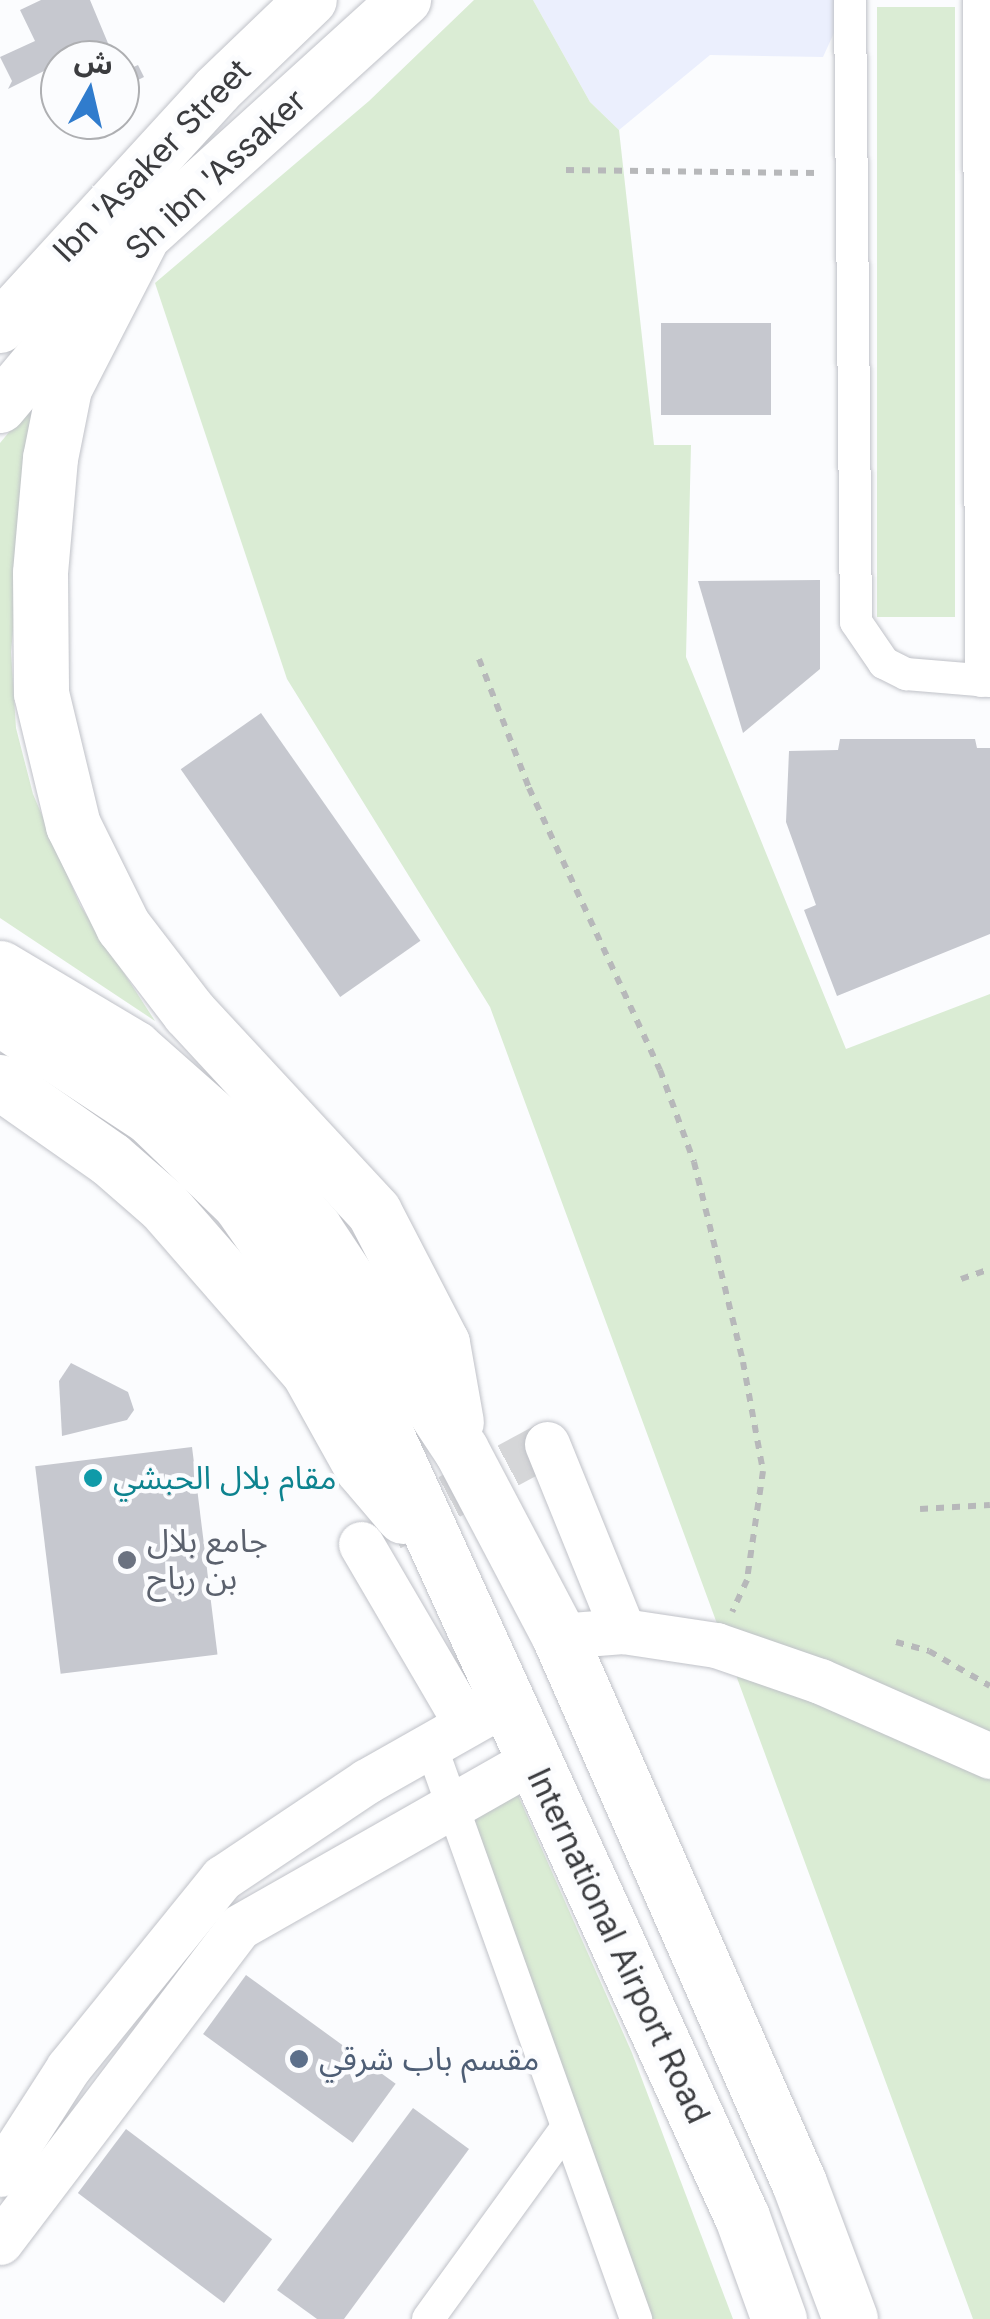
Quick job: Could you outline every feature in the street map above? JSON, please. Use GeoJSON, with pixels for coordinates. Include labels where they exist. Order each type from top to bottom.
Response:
{"type":"FeatureCollection","features":[{"type":"Feature","properties":{"kind":"highway"},"geometry":{"type":"LineString","coordinates":[[140,240],[64,388],[50,458],[41,693],[73,825],[123,926],[190,1012],[374,1212],[442,1343],[460,1450]]}},
{"type":"Feature","properties":{"kind":"highway"},"geometry":{"type":"LineString","coordinates":[[0,968],[134,1048],[239,1142],[324,1242],[460,1450]]}},
{"type":"Feature","properties":{"kind":"highway","name":"International Airport Road"},"geometry":{"type":"LineString","coordinates":[[0,1018],[150,1117],[240,1204],[358,1372],[454,1575],[467,1724],[533,1760],[742,2217],[780,2319]]}},
{"type":"Feature","properties":{"kind":"highway"},"geometry":{"type":"LineString","coordinates":[[0,1082],[163,1205],[308,1371],[362,1468],[454,1575]]}},
{"type":"Feature","properties":{"kind":"highway","name":"International Airport Road"},"geometry":{"type":"LineString","coordinates":[[460,1450],[558,1636],[799,2182],[850,2319]]}},
{"type":"Feature","properties":{"kind":"main road","name":"Ibn 'Asaker Street"},"geometry":{"type":"LineString","coordinates":[[0,327],[109,204],[311,0]]}},
{"type":"Feature","properties":{"kind":"main road","name":"Sh ibn 'Assaker"},"geometry":{"type":"LineString","coordinates":[[0,407],[140,240],[405,0]]}},
{"type":"Feature","properties":{"kind":"main road"},"geometry":{"type":"LineString","coordinates":[[547,1444],[624,1630]]}},
{"type":"Feature","properties":{"kind":"main road"},"geometry":{"type":"LineString","coordinates":[[0,2174],[68,2068],[222,1878],[467,1724],[361,1544]]}},
{"type":"Feature","properties":{"kind":"main road"},"geometry":{"type":"LineString","coordinates":[[558,1636],[624,1630],[716,1645],[820,1681],[990,1756]]}},
{"type":"Feature","properties":{"kind":"main road"},"geometry":{"type":"LineString","coordinates":[[0,2242],[239,1927],[533,1760]]}},
{"type":"Feature","properties":{"kind":"street"},"geometry":{"type":"LineString","coordinates":[[850,0],[848,173],[856,622],[884,662],[906,674],[986,681],[978,0]]}},
{"type":"Feature","properties":{"kind":"street"},"geometry":{"type":"LineString","coordinates":[[467,1724],[454,1808],[636,2319]]}},
{"type":"Feature","properties":{"kind":"street"},"geometry":{"type":"LineString","coordinates":[[428,2319],[567,2127]]}},
{"type":"Feature","properties":{"kind":"path"},"geometry":{"type":"LineString","coordinates":[[566,170],[848,173]]}},
{"type":"Feature","properties":{"kind":"path"},"geometry":{"type":"LineString","coordinates":[[480,659],[528,788],[660,1070],[694,1162],[744,1362],[763,1472],[746,1580],[716,1645]]}},
{"type":"Feature","properties":{"kind":"path"},"geometry":{"type":"LineString","coordinates":[[961,1279],[990,1269]]}},
{"type":"Feature","properties":{"kind":"path"},"geometry":{"type":"LineString","coordinates":[[920,1509],[990,1505]]}},
{"type":"Feature","properties":{"kind":"path"},"geometry":{"type":"LineString","coordinates":[[896,1642],[929,1651],[990,1686]]}},
{"type":"Feature","properties":{"kind":"shaded area"},"geometry":{"type":"Polygon","coordinates":[[[533,0],[849,0],[823,57],[710,55],[619,130],[590,102],[533,0]]]}},
{"type":"Feature","properties":{"kind":"green space"},"geometry":{"type":"Polygon","coordinates":[[[474,0],[533,0],[590,102],[619,130],[654,445],[691,445],[686,657],[846,1049],[990,994],[990,2319],[973,2319],[490,1007],[287,679],[155,283],[369,101],[474,0]]]}},
{"type":"Feature","properties":{"kind":"green space"},"geometry":{"type":"Polygon","coordinates":[[[877,7],[955,7],[955,617],[877,617],[877,7]]]}},
{"type":"Feature","properties":{"kind":"green space"},"geometry":{"type":"Polygon","coordinates":[[[34,402],[11,652],[16,728],[33,794],[80,905],[155,1021],[0,918],[0,443],[34,402]]]}},
{"type":"Feature","properties":{"kind":"green space"},"geometry":{"type":"Polygon","coordinates":[[[510,1777],[632,2053],[733,2319],[636,2319],[454,1809],[510,1777]]]}},
{"type":"Feature","properties":{"kind":"building"},"geometry":{"type":"Polygon","coordinates":[[[41,0],[90,0],[107,40],[40,40],[40,73],[8,89],[12,81],[0,57],[35,41],[20,10],[41,0]]]}},
{"type":"Feature","properties":{"kind":"building"},"geometry":{"type":"Polygon","coordinates":[[[661,323],[771,323],[771,415],[661,415],[661,323]]]}},
{"type":"Feature","properties":{"kind":"building"},"geometry":{"type":"Polygon","coordinates":[[[820,580],[820,669],[743,733],[698,581],[820,580]]]}},
{"type":"Feature","properties":{"kind":"building"},"geometry":{"type":"Polygon","coordinates":[[[261,713],[420,941],[340,997],[181,769],[261,713]]]}},
{"type":"Feature","properties":{"kind":"building"},"geometry":{"type":"Polygon","coordinates":[[[840,739],[975,739],[977,748],[990,748],[990,934],[837,996],[804,910],[816,905],[786,822],[789,751],[838,750],[840,739]]]}},
{"type":"Feature","properties":{"kind":"building"},"geometry":{"type":"Polygon","coordinates":[[[71,1363],[128,1392],[134,1410],[127,1420],[62,1436],[59,1381],[71,1363]]]}},
{"type":"Feature","properties":{"kind":"building","name":"جامع بلال بن رباح"},"geometry":{"type":"Polygon","coordinates":[[[192,1447],[217,1654],[61,1674],[35,1466],[192,1447]]]}},
{"type":"Feature","properties":{"kind":"building","name":"مقسم باب شرقي"},"geometry":{"type":"Polygon","coordinates":[[[246,1975],[396,2084],[353,2143],[203,2034],[246,1975]]]}},
{"type":"Feature","properties":{"kind":"building"},"geometry":{"type":"Polygon","coordinates":[[[413,2108],[469,2149],[344,2319],[317,2319],[277,2290],[413,2108]]]}},
{"type":"Feature","properties":{"kind":"building"},"geometry":{"type":"Polygon","coordinates":[[[126,2129],[272,2239],[224,2303],[78,2193],[126,2129]]]}},
{"type":"Feature","properties":{"kind":"tunnel"},"geometry":{"type":"LineString","coordinates":[[390,1528],[547,1444]]}},
{"type":"Feature","properties":{"kind":"place","name":"مقام بلال الحبشي"},"geometry":{"type":"Point","coordinates":[93,1478]}},
{"type":"Feature","properties":{"kind":"place","name":"جامع بلال بن رباح"},"geometry":{"type":"Point","coordinates":[127,1560]}},
{"type":"Feature","properties":{"kind":"place","name":"مقسم باب شرقي"},"geometry":{"type":"Point","coordinates":[299,2059]}}]}
